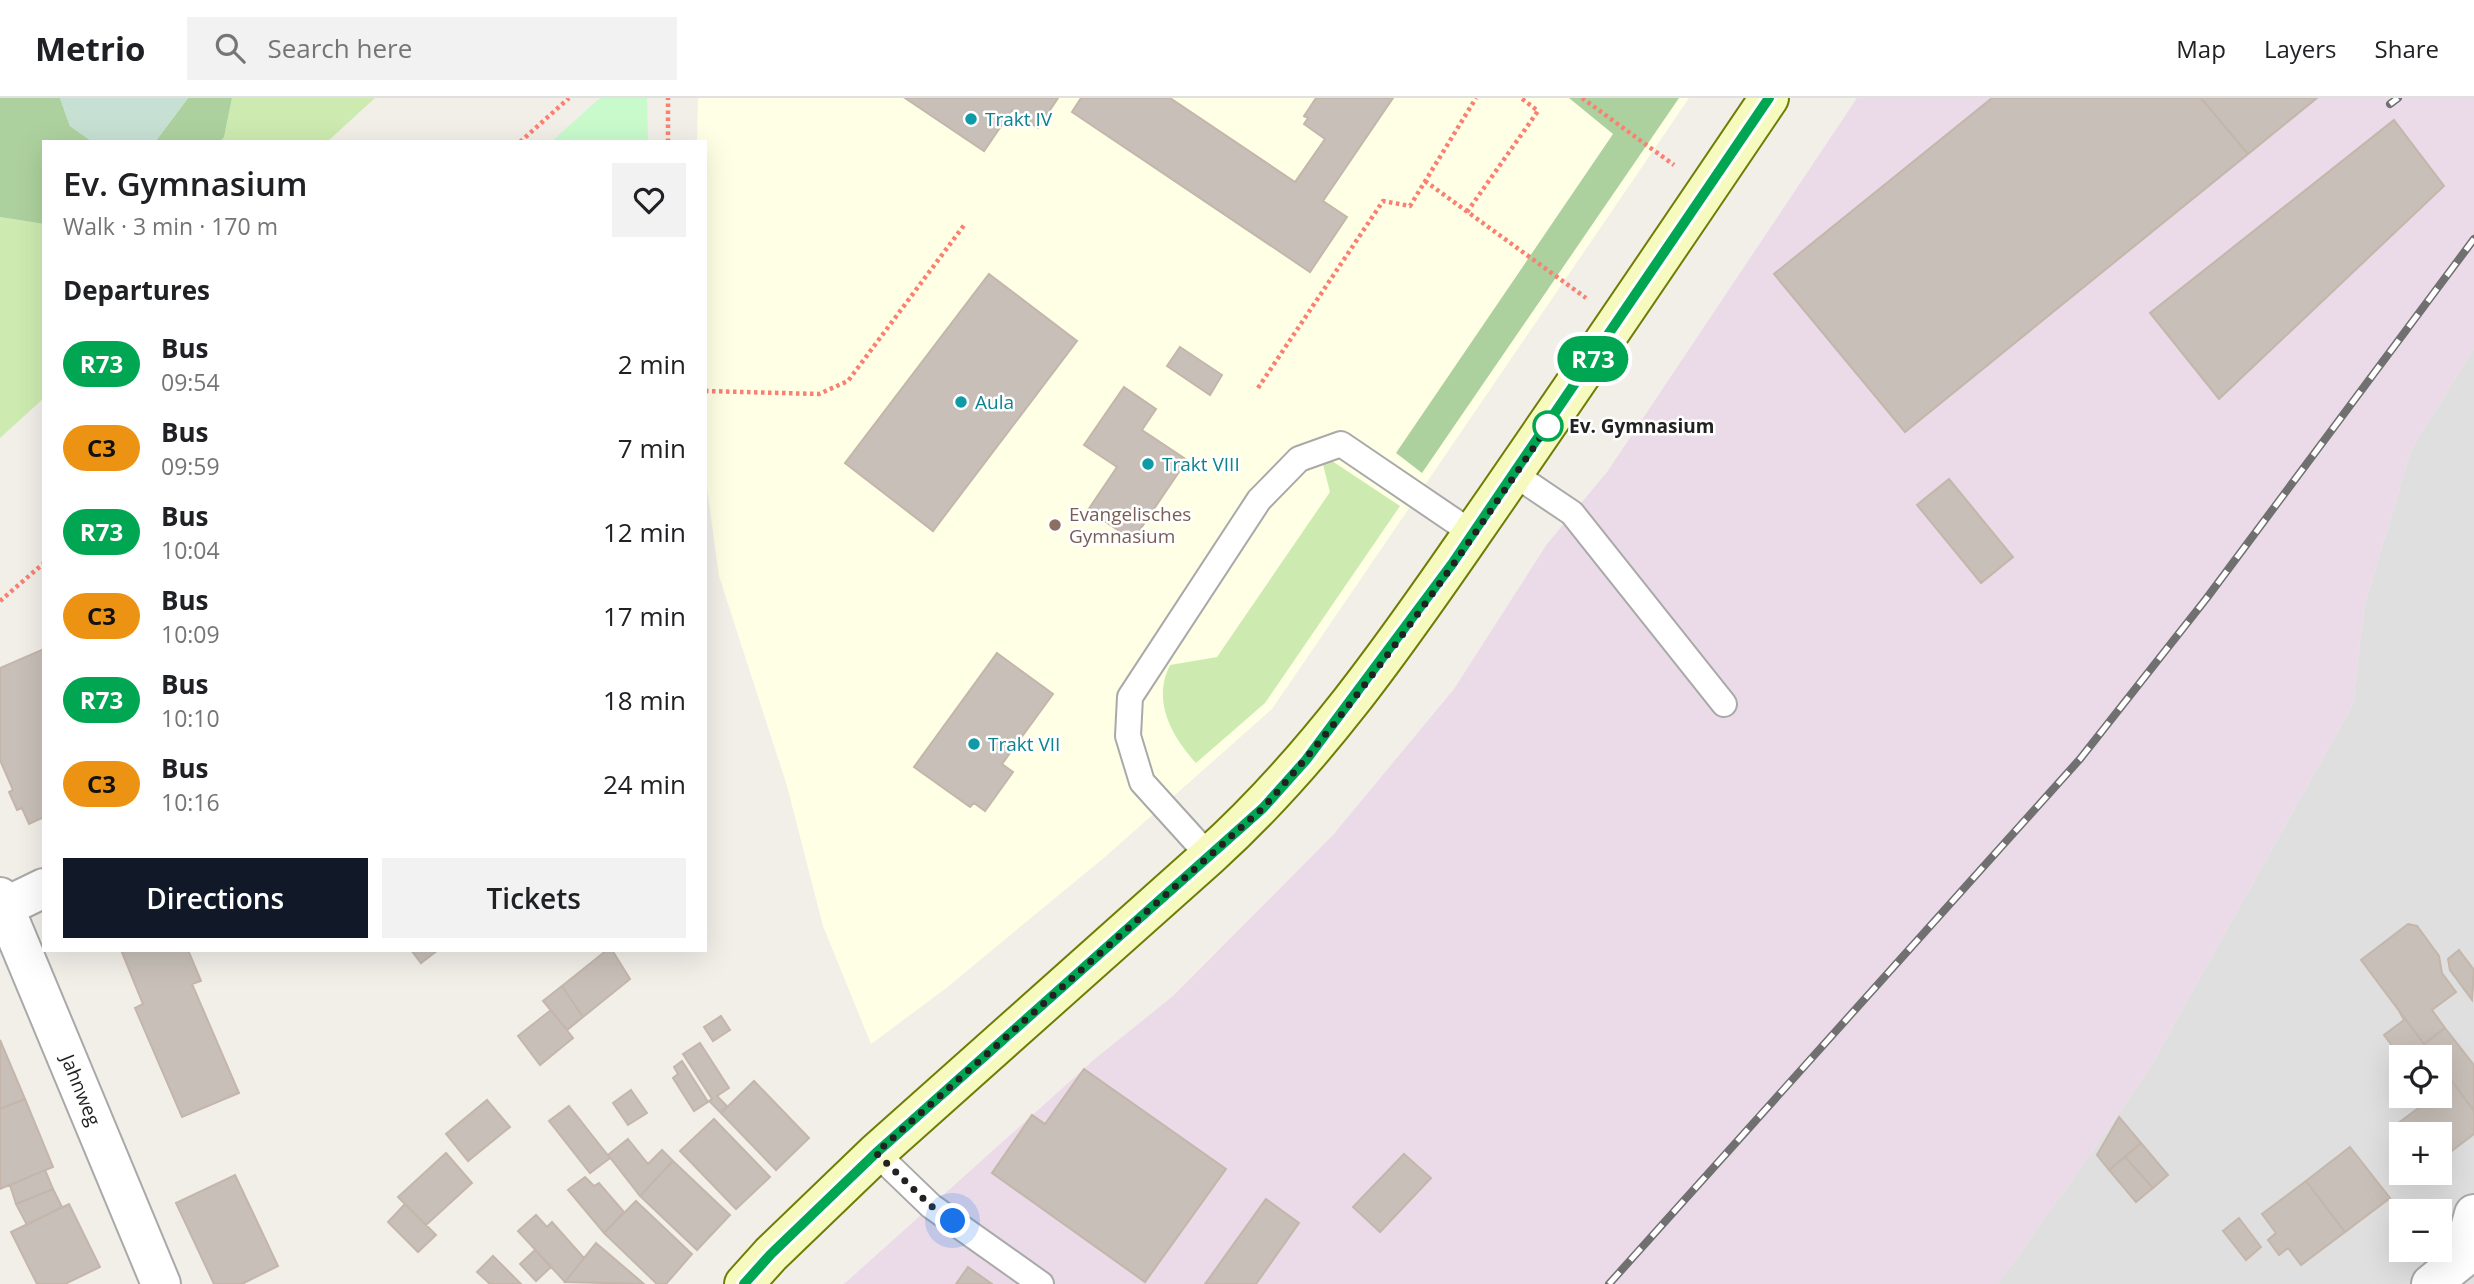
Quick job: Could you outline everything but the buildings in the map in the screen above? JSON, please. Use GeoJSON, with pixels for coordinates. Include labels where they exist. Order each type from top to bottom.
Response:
{"type":"FeatureCollection","features":[{"type":"Feature","properties":{"kind":"main road"},"geometry":{"type":"LineString","coordinates":[[744,1284],[876,1153],[1263,808],[1306,760],[1514,474],[1769,98]]}},
{"type":"Feature","properties":{"kind":"street"},"geometry":{"type":"LineString","coordinates":[[2,902],[42,889]]}},
{"type":"Feature","properties":{"kind":"street","name":"Jahnweg"},"geometry":{"type":"LineString","coordinates":[[2,902],[161,1284]]}},
{"type":"Feature","properties":{"kind":"street"},"geometry":{"type":"LineString","coordinates":[[2431,1284],[2468,1267],[2474,1214]]}},
{"type":"Feature","properties":{"kind":"lane"},"geometry":{"type":"LineString","coordinates":[[1209,856],[1142,782],[1128,736],[1130,697],[1259,500],[1299,458],[1340,444],[1472,533]]}},
{"type":"Feature","properties":{"kind":"lane"},"geometry":{"type":"LineString","coordinates":[[1514,474],[1572,513],[1724,704]]}},
{"type":"Feature","properties":{"kind":"lane"},"geometry":{"type":"LineString","coordinates":[[876,1153],[931,1206],[1041,1284]]}},
{"type":"Feature","properties":{"kind":"path"},"geometry":{"type":"LineString","coordinates":[[522,140],[569,98]]}},
{"type":"Feature","properties":{"kind":"path"},"geometry":{"type":"LineString","coordinates":[[668,98],[668,140]]}},
{"type":"Feature","properties":{"kind":"path"},"geometry":{"type":"LineString","coordinates":[[1258,388],[1383,201],[1410,206],[1476,98]]}},
{"type":"Feature","properties":{"kind":"path"},"geometry":{"type":"LineString","coordinates":[[1467,212],[1538,111],[1521,98]]}},
{"type":"Feature","properties":{"kind":"path"},"geometry":{"type":"LineString","coordinates":[[1582,98],[1707,189]]}},
{"type":"Feature","properties":{"kind":"path"},"geometry":{"type":"LineString","coordinates":[[1425,181],[1618,321]]}},
{"type":"Feature","properties":{"kind":"path"},"geometry":{"type":"LineString","coordinates":[[707,391],[820,394],[848,381],[965,224]]}},
{"type":"Feature","properties":{"kind":"path"},"geometry":{"type":"LineString","coordinates":[[0,601],[42,565]]}},
{"type":"Feature","properties":{"kind":"shaded area"},"geometry":{"type":"Polygon","coordinates":[[[60,98],[188,98],[156,140],[90,140],[70,126],[60,98]]]}},
{"type":"Feature","properties":{"kind":"shaded area","name":"Evangelisches Gymnasium"},"geometry":{"type":"Polygon","coordinates":[[[698,98],[1689,98],[1272,709],[1106,856],[945,989],[871,1044],[823,926],[787,786],[719,576],[707,488],[707,140],[697,140],[698,98]]]}},
{"type":"Feature","properties":{"kind":"shaded area"},"geometry":{"type":"Polygon","coordinates":[[[1857,98],[2474,98],[2474,348],[2411,450],[2364,607],[2353,704],[2145,1076],[1998,1284],[844,1284],[1096,1058],[1173,996],[1333,835],[1454,689],[1547,544],[1607,472],[1857,98]]]}},
{"type":"Feature","properties":{"kind":"shaded area"},"geometry":{"type":"Polygon","coordinates":[[[2474,348],[2474,1284],[1998,1284],[2145,1076],[2353,704],[2364,607],[2411,450],[2474,348]]]}},
{"type":"Feature","properties":{"kind":"green space"},"geometry":{"type":"Polygon","coordinates":[[[0,98],[60,98],[70,126],[90,140],[42,140],[42,224],[0,217],[0,98]]]}},
{"type":"Feature","properties":{"kind":"green space"},"geometry":{"type":"Polygon","coordinates":[[[188,98],[232,98],[222,140],[156,140],[188,98]]]}},
{"type":"Feature","properties":{"kind":"green space"},"geometry":{"type":"Polygon","coordinates":[[[232,98],[375,98],[329,140],[222,140],[232,98]]]}},
{"type":"Feature","properties":{"kind":"green space"},"geometry":{"type":"Polygon","coordinates":[[[600,98],[647,98],[648,140],[553,140],[600,98]]]}},
{"type":"Feature","properties":{"kind":"green space"},"geometry":{"type":"Polygon","coordinates":[[[1569,98],[1679,98],[1422,473],[1396,453],[1613,134],[1569,98]]]}},
{"type":"Feature","properties":{"kind":"green space"},"geometry":{"type":"Polygon","coordinates":[[[0,217],[42,224],[42,400],[0,438],[0,217]]]}},
{"type":"Feature","properties":{"kind":"green space"},"geometry":{"type":"Polygon","coordinates":[[[1320,453],[1400,506],[1265,703],[1196,763],[1179,741],[1167,717],[1163,692],[1170,665],[1217,657],[1330,492],[1320,453]]]}},
{"type":"Feature","properties":{"kind":"railway"},"geometry":{"type":"LineString","coordinates":[[2390,104],[2398,98]]}},
{"type":"Feature","properties":{"kind":"railway"},"geometry":{"type":"LineString","coordinates":[[1609,1284],[2080,759],[2206,599],[2474,239]]}},
{"type":"Feature","properties":{"kind":"bus line","name":"R73"},"geometry":{"type":"LineString","coordinates":[[744,1284],[771,1254],[876,1153],[1263,808],[1306,760],[1452,564],[1769,98]]}},
{"type":"Feature","properties":{"kind":"place","name":"Trakt IV"},"geometry":{"type":"Point","coordinates":[971,119]}},
{"type":"Feature","properties":{"kind":"place","name":"Aula"},"geometry":{"type":"Point","coordinates":[961,402]}},
{"type":"Feature","properties":{"kind":"place","name":"Ev. Gymnasium"},"geometry":{"type":"Point","coordinates":[1548,426]}},
{"type":"Feature","properties":{"kind":"place","name":"Trakt VIII"},"geometry":{"type":"Point","coordinates":[1148,464]}},
{"type":"Feature","properties":{"kind":"place","name":"Evangelisches Gymnasium"},"geometry":{"type":"Point","coordinates":[1055,525]}},
{"type":"Feature","properties":{"kind":"place","name":"Trakt VII"},"geometry":{"type":"Point","coordinates":[974,744]}},
{"type":"Feature","properties":{"kind":"route"},"geometry":{"type":"LineString","coordinates":[[953,1221],[931,1206],[876,1153],[1263,808],[1306,760],[1356,695],[1548,426]]}}]}
